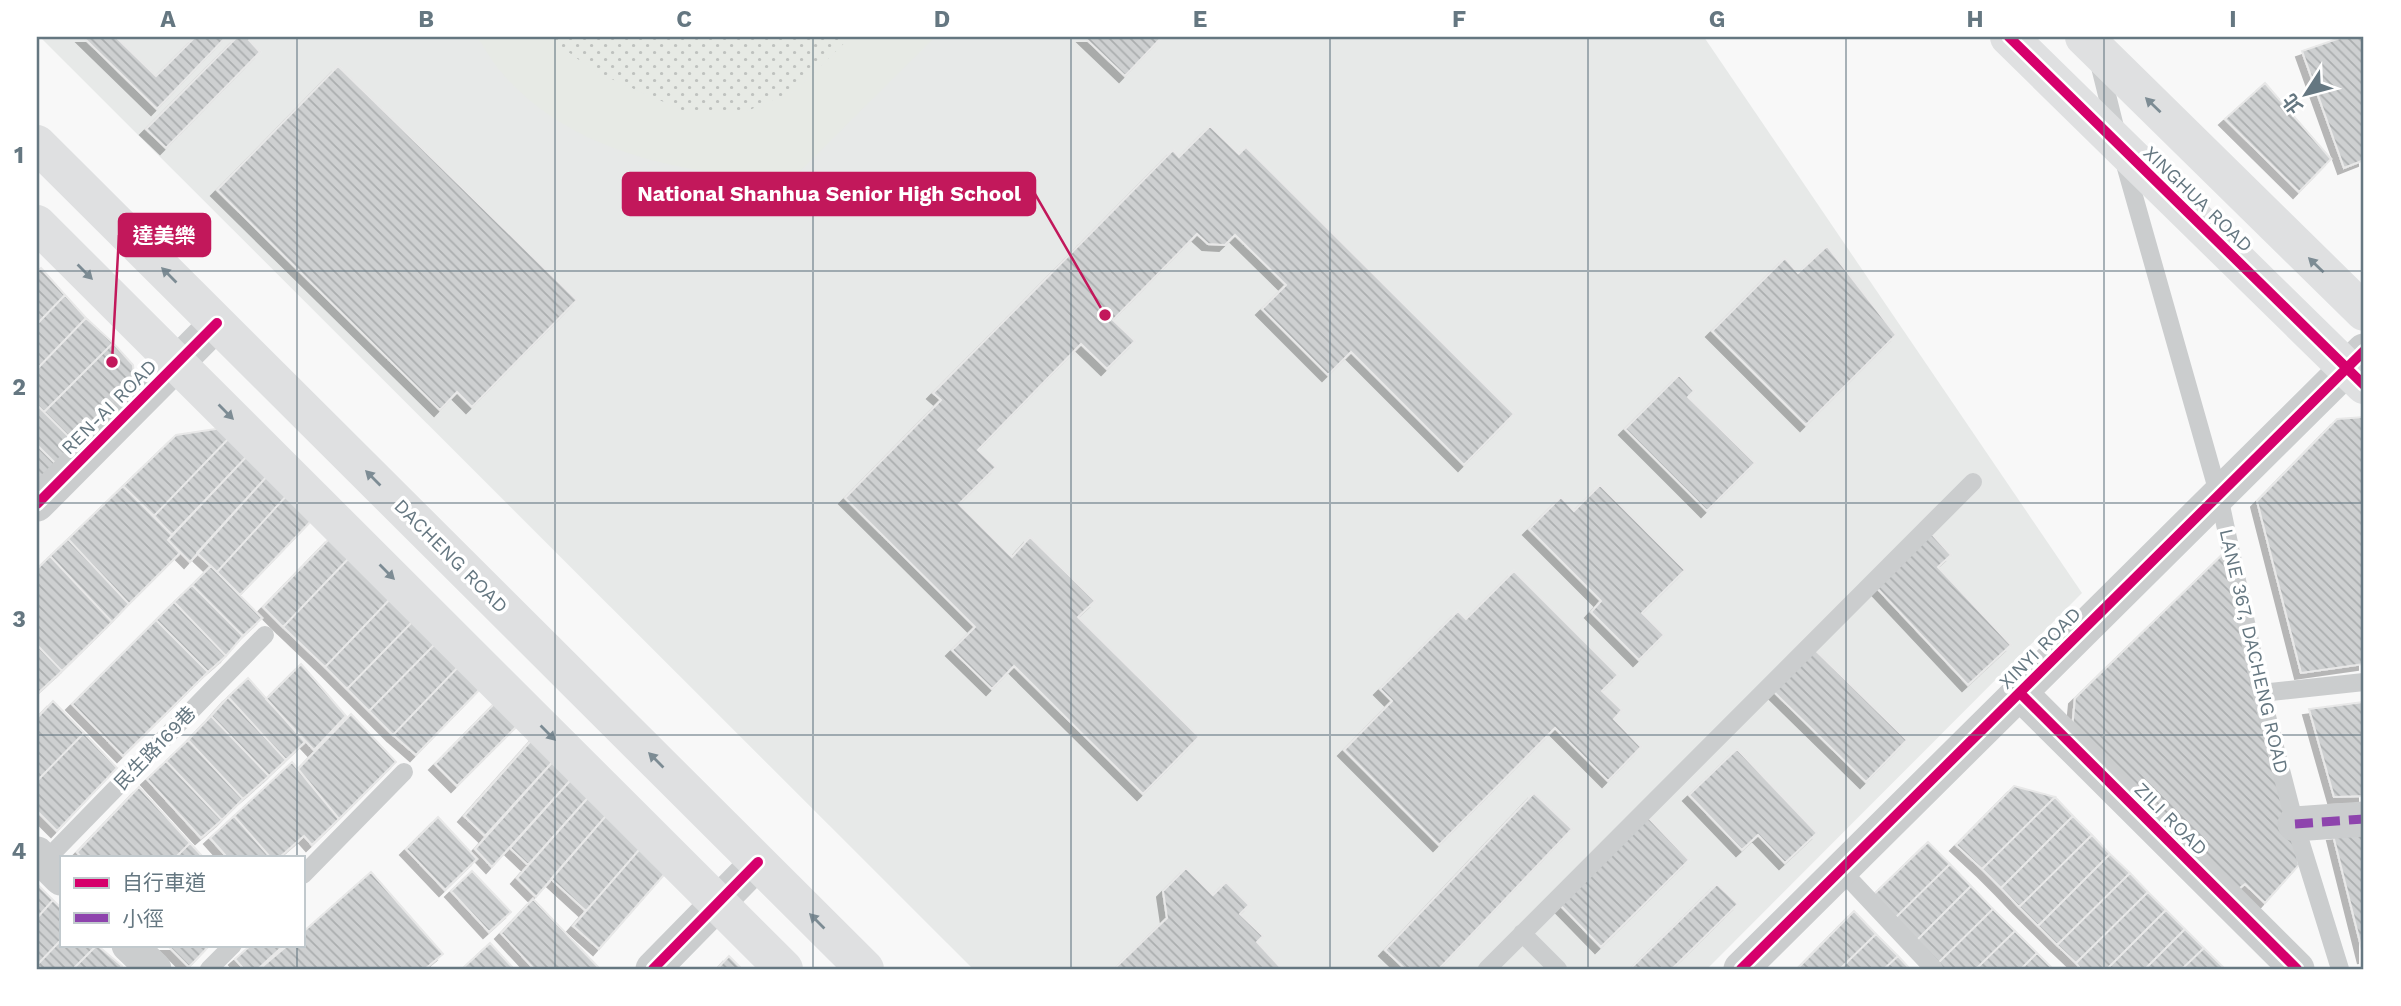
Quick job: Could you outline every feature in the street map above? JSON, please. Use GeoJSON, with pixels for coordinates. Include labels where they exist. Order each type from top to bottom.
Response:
{"type":"FeatureCollection","features":[{"type":"Feature","properties":{"kind":"main road","name":"XINGHUA ROAD"},"geometry":{"type":"LineString","coordinates":[[2009,37],[2121,150],[2359,368]]}},
{"type":"Feature","properties":{"kind":"main road","name":"XINGHUA ROAD"},"geometry":{"type":"LineString","coordinates":[[2090,41],[2364,313]]}},
{"type":"Feature","properties":{"kind":"main road","name":"DACHENG ROAD"},"geometry":{"type":"LineString","coordinates":[[37,144],[865,969]]}},
{"type":"Feature","properties":{"kind":"main road"},"geometry":{"type":"LineString","coordinates":[[37,224],[784,969]]}},
{"type":"Feature","properties":{"kind":"street","name":"REN-AI ROAD"},"geometry":{"type":"LineString","coordinates":[[37,504],[217,323]]}},
{"type":"Feature","properties":{"kind":"street","name":"XINYI ROAD"},"geometry":{"type":"LineString","coordinates":[[1741,969],[2219,496],[2359,368]]}},
{"type":"Feature","properties":{"kind":"street","name":"ZILI ROAD"},"geometry":{"type":"LineString","coordinates":[[2020,693],[2297,969]]}},
{"type":"Feature","properties":{"kind":"street"},"geometry":{"type":"LineString","coordinates":[[2295,824],[2364,819]]}},
{"type":"Feature","properties":{"kind":"street"},"geometry":{"type":"LineString","coordinates":[[653,969],[758,862]]}},
{"type":"Feature","properties":{"kind":"street"},"geometry":{"type":"LineString","coordinates":[[130,946],[154,969]]}},
{"type":"Feature","properties":{"kind":"lane","name":"LANE 367, DACHENG ROAD"},"geometry":{"type":"LineString","coordinates":[[2090,41],[2219,496],[2261,693],[2295,824],[2340,969]]}},
{"type":"Feature","properties":{"kind":"lane"},"geometry":{"type":"LineString","coordinates":[[1487,969],[1973,482]]}},
{"type":"Feature","properties":{"kind":"lane","name":"民生路169巷"},"geometry":{"type":"LineString","coordinates":[[45,865],[265,635]]}},
{"type":"Feature","properties":{"kind":"lane"},"geometry":{"type":"LineString","coordinates":[[2261,693],[2364,681]]}},
{"type":"Feature","properties":{"kind":"lane"},"geometry":{"type":"LineString","coordinates":[[304,873],[404,772]]}},
{"type":"Feature","properties":{"kind":"lane"},"geometry":{"type":"LineString","coordinates":[[1841,870],[1934,969]]}},
{"type":"Feature","properties":{"kind":"lane"},"geometry":{"type":"LineString","coordinates":[[1522,933],[1558,969]]}},
{"type":"Feature","properties":{"kind":"lane"},"geometry":{"type":"LineString","coordinates":[[209,969],[232,946]]}},
{"type":"Feature","properties":{"kind":"shaded area"},"geometry":{"type":"Polygon","coordinates":[[[40,37],[1704,37],[2082,593],[1707,969],[973,969],[40,37]]]}},
{"type":"Feature","properties":{"kind":"shaded area"},"geometry":{"type":"Polygon","coordinates":[[[477,37],[548,37],[595,72],[686,112],[745,112],[795,91],[851,37],[935,37],[773,198],[750,176],[682,167],[648,159],[584,135],[526,98],[498,69],[477,37]]]}},
{"type":"Feature","properties":{"kind":"shaded area"},"geometry":{"type":"Polygon","coordinates":[[[548,37],[851,37],[795,91],[745,112],[686,112],[595,72],[548,37]]]}},
{"type":"Feature","properties":{"kind":"building"},"geometry":{"type":"Polygon","coordinates":[[[83,37],[116,37],[156,76],[195,37],[226,37],[157,109],[83,37]]]}},
{"type":"Feature","properties":{"kind":"building"},"geometry":{"type":"Polygon","coordinates":[[[237,37],[252,37],[249,40],[260,52],[166,148],[146,129],[237,37]]]}},
{"type":"Feature","properties":{"kind":"building"},"geometry":{"type":"Polygon","coordinates":[[[1084,37],[1162,37],[1125,76],[1084,37]]]}},
{"type":"Feature","properties":{"kind":"building"},"geometry":{"type":"Polygon","coordinates":[[[2343,37],[2364,37],[2364,160],[2344,168],[2302,51],[2343,37]]]}},
{"type":"Feature","properties":{"kind":"building"},"geometry":{"type":"Polygon","coordinates":[[[338,66],[577,300],[472,407],[457,392],[440,410],[217,190],[338,66]]]}},
{"type":"Feature","properties":{"kind":"building"},"geometry":{"type":"Polygon","coordinates":[[[2265,83],[2331,159],[2299,192],[2225,119],[2265,83]]]}},
{"type":"Feature","properties":{"kind":"building"},"geometry":{"type":"Polygon","coordinates":[[[1210,126],[1239,154],[1246,147],[1514,414],[1464,465],[1351,352],[1328,375],[1262,309],[1286,285],[1235,235],[1225,245],[1208,244],[1197,234],[1113,320],[1135,341],[1107,369],[1081,344],[978,450],[996,467],[959,504],[1012,557],[1030,537],[1095,601],[1078,617],[1199,737],[1143,794],[1014,666],[992,689],[952,650],[975,627],[845,498],[941,400],[933,393],[1173,150],[1179,157],[1210,126]]]}},
{"type":"Feature","properties":{"kind":"building"},"geometry":{"type":"Polygon","coordinates":[[[1827,246],[1896,335],[1806,425],[1712,331],[1785,258],[1798,273],[1827,246]]]}},
{"type":"Feature","properties":{"kind":"building"},"geometry":{"type":"Polygon","coordinates":[[[41,268],[65,295],[37,324],[37,272],[41,268]]]}},
{"type":"Feature","properties":{"kind":"building"},"geometry":{"type":"Polygon","coordinates":[[[65,295],[86,318],[37,369],[37,324],[65,295]]]}},
{"type":"Feature","properties":{"kind":"building"},"geometry":{"type":"Polygon","coordinates":[[[86,318],[113,343],[44,412],[37,405],[37,369],[86,318]]]}},
{"type":"Feature","properties":{"kind":"building"},"geometry":{"type":"Polygon","coordinates":[[[113,343],[133,365],[136,400],[86,454],[44,412],[113,343]]]}},
{"type":"Feature","properties":{"kind":"building"},"geometry":{"type":"Polygon","coordinates":[[[1679,375],[1694,391],[1688,397],[1755,463],[1707,511],[1625,429],[1679,375]]]}},
{"type":"Feature","properties":{"kind":"building"},"geometry":{"type":"Polygon","coordinates":[[[37,405],[86,454],[66,474],[37,445],[37,405]]]}},
{"type":"Feature","properties":{"kind":"building"},"geometry":{"type":"Polygon","coordinates":[[[2364,417],[2364,664],[2301,673],[2257,501],[2337,419],[2364,417]]]}},
{"type":"Feature","properties":{"kind":"building"},"geometry":{"type":"Polygon","coordinates":[[[222,428],[231,436],[154,516],[123,486],[176,435],[222,428]]]}},
{"type":"Feature","properties":{"kind":"building"},"geometry":{"type":"Polygon","coordinates":[[[231,436],[249,454],[172,535],[154,516],[231,436]]]}},
{"type":"Feature","properties":{"kind":"building"},"geometry":{"type":"Polygon","coordinates":[[[37,445],[66,474],[37,485],[37,445]]]}},
{"type":"Feature","properties":{"kind":"building"},"geometry":{"type":"Polygon","coordinates":[[[249,454],[269,474],[190,562],[168,540],[249,454]]]}},
{"type":"Feature","properties":{"kind":"building"},"geometry":{"type":"Polygon","coordinates":[[[269,474],[289,493],[217,572],[197,553],[269,474]]]}},
{"type":"Feature","properties":{"kind":"building"},"geometry":{"type":"Polygon","coordinates":[[[1600,485],[1685,570],[1642,613],[1664,635],[1639,660],[1591,612],[1601,601],[1529,529],[1561,497],[1574,511],[1600,485]]]}},
{"type":"Feature","properties":{"kind":"building"},"geometry":{"type":"Polygon","coordinates":[[[123,486],[172,535],[168,540],[180,553],[129,604],[68,539],[123,486]]]}},
{"type":"Feature","properties":{"kind":"building"},"geometry":{"type":"Polygon","coordinates":[[[289,493],[314,518],[240,595],[217,572],[289,493]]]}},
{"type":"Feature","properties":{"kind":"building"},"geometry":{"type":"Polygon","coordinates":[[[1931,533],[1951,555],[1938,567],[2011,645],[1968,685],[1875,586],[1931,533]]]}},
{"type":"Feature","properties":{"kind":"building"},"geometry":{"type":"Polygon","coordinates":[[[331,537],[351,556],[283,627],[263,607],[331,537]]]}},
{"type":"Feature","properties":{"kind":"building"},"geometry":{"type":"Polygon","coordinates":[[[68,539],[129,604],[112,622],[50,556],[68,539]]]}},
{"type":"Feature","properties":{"kind":"building"},"geometry":{"type":"Polygon","coordinates":[[[2231,546],[2299,865],[2265,903],[2245,884],[2236,891],[2072,729],[2075,698],[2231,546]]]}},
{"type":"Feature","properties":{"kind":"building"},"geometry":{"type":"Polygon","coordinates":[[[50,556],[112,622],[62,671],[37,645],[37,569],[50,556]]]}},
{"type":"Feature","properties":{"kind":"building"},"geometry":{"type":"Polygon","coordinates":[[[351,556],[393,596],[325,667],[283,627],[351,556]]]}},
{"type":"Feature","properties":{"kind":"building"},"geometry":{"type":"Polygon","coordinates":[[[211,566],[262,618],[243,636],[192,585],[211,566]]]}},
{"type":"Feature","properties":{"kind":"building"},"geometry":{"type":"Polygon","coordinates":[[[1514,571],[1618,675],[1602,691],[1622,710],[1614,719],[1641,747],[1608,781],[1555,728],[1439,845],[1344,750],[1392,701],[1380,689],[1458,611],[1466,619],[1514,571]]]}},
{"type":"Feature","properties":{"kind":"building"},"geometry":{"type":"Polygon","coordinates":[[[192,585],[243,636],[226,656],[174,602],[192,585]]]}},
{"type":"Feature","properties":{"kind":"building"},"geometry":{"type":"Polygon","coordinates":[[[393,596],[416,618],[347,689],[325,667],[393,596]]]}},
{"type":"Feature","properties":{"kind":"building"},"geometry":{"type":"Polygon","coordinates":[[[174,602],[226,656],[208,672],[156,620],[174,602]]]}},
{"type":"Feature","properties":{"kind":"building"},"geometry":{"type":"Polygon","coordinates":[[[416,618],[439,640],[369,711],[347,689],[416,618]]]}},
{"type":"Feature","properties":{"kind":"building"},"geometry":{"type":"Polygon","coordinates":[[[156,620],[208,672],[123,756],[72,704],[156,620]]]}},
{"type":"Feature","properties":{"kind":"building"},"geometry":{"type":"Polygon","coordinates":[[[439,640],[462,663],[393,735],[369,711],[439,640]]]}},
{"type":"Feature","properties":{"kind":"building"},"geometry":{"type":"Polygon","coordinates":[[[37,645],[62,671],[37,694],[37,645]]]}},
{"type":"Feature","properties":{"kind":"building"},"geometry":{"type":"Polygon","coordinates":[[[1810,645],[1907,740],[1866,782],[1769,687],[1810,645]]]}},
{"type":"Feature","properties":{"kind":"building"},"geometry":{"type":"Polygon","coordinates":[[[462,663],[484,685],[416,755],[393,735],[462,663]]]}},
{"type":"Feature","properties":{"kind":"building"},"geometry":{"type":"Polygon","coordinates":[[[301,664],[346,716],[314,750],[266,699],[301,664]]]}},
{"type":"Feature","properties":{"kind":"building"},"geometry":{"type":"Polygon","coordinates":[[[248,678],[305,742],[286,760],[228,697],[248,678]]]}},
{"type":"Feature","properties":{"kind":"building"},"geometry":{"type":"Polygon","coordinates":[[[228,697],[286,760],[269,776],[211,716],[228,697]]]}},
{"type":"Feature","properties":{"kind":"building"},"geometry":{"type":"Polygon","coordinates":[[[499,699],[522,721],[457,786],[435,764],[499,699]]]}},
{"type":"Feature","properties":{"kind":"building"},"geometry":{"type":"Polygon","coordinates":[[[53,701],[84,733],[37,781],[37,718],[53,701]]]}},
{"type":"Feature","properties":{"kind":"building"},"geometry":{"type":"Polygon","coordinates":[[[2364,702],[2364,796],[2334,797],[2309,709],[2364,702]]]}},
{"type":"Feature","properties":{"kind":"building"},"geometry":{"type":"Polygon","coordinates":[[[351,714],[396,762],[339,819],[298,769],[351,714]]]}},
{"type":"Feature","properties":{"kind":"building"},"geometry":{"type":"Polygon","coordinates":[[[211,716],[269,776],[243,799],[188,740],[211,716]]]}},
{"type":"Feature","properties":{"kind":"building"},"geometry":{"type":"Polygon","coordinates":[[[84,733],[117,768],[57,831],[37,811],[37,781],[84,733]]]}},
{"type":"Feature","properties":{"kind":"building"},"geometry":{"type":"Polygon","coordinates":[[[536,735],[557,757],[485,836],[464,816],[536,735]]]}},
{"type":"Feature","properties":{"kind":"building"},"geometry":{"type":"Polygon","coordinates":[[[188,740],[243,799],[222,820],[166,761],[188,740]]]}},
{"type":"Feature","properties":{"kind":"building"},"geometry":{"type":"Polygon","coordinates":[[[1737,749],[1817,833],[1785,863],[1758,835],[1742,850],[1689,795],[1737,749]]]}},
{"type":"Feature","properties":{"kind":"building"},"geometry":{"type":"Polygon","coordinates":[[[557,757],[576,774],[492,867],[475,849],[557,757]]]}},
{"type":"Feature","properties":{"kind":"building"},"geometry":{"type":"Polygon","coordinates":[[[166,761],[222,820],[201,838],[147,779],[166,761]]]}},
{"type":"Feature","properties":{"kind":"building"},"geometry":{"type":"Polygon","coordinates":[[[292,762],[339,819],[312,845],[304,836],[281,856],[269,856],[234,816],[292,762]]]}},
{"type":"Feature","properties":{"kind":"building"},"geometry":{"type":"Polygon","coordinates":[[[576,774],[593,792],[528,865],[510,848],[576,774]]]}},
{"type":"Feature","properties":{"kind":"building"},"geometry":{"type":"Polygon","coordinates":[[[2014,786],[2055,797],[1982,869],[1956,845],[2014,786]]]}},
{"type":"Feature","properties":{"kind":"building"},"geometry":{"type":"Polygon","coordinates":[[[139,787],[190,843],[177,856],[80,856],[77,852],[139,787]]]}},
{"type":"Feature","properties":{"kind":"building"},"geometry":{"type":"Polygon","coordinates":[[[593,792],[611,810],[536,897],[517,878],[593,792]]]}},
{"type":"Feature","properties":{"kind":"building"},"geometry":{"type":"Polygon","coordinates":[[[1534,793],[1572,829],[1439,969],[1405,969],[1385,950],[1534,793]]]}},
{"type":"Feature","properties":{"kind":"building"},"geometry":{"type":"Polygon","coordinates":[[[2055,797],[2073,816],[2001,888],[1982,869],[2055,797]]]}},
{"type":"Feature","properties":{"kind":"building"},"geometry":{"type":"Polygon","coordinates":[[[611,810],[645,843],[586,911],[551,879],[611,810]]]}},
{"type":"Feature","properties":{"kind":"building"},"geometry":{"type":"Polygon","coordinates":[[[1645,814],[1689,860],[1601,947],[1556,901],[1645,814]]]}},
{"type":"Feature","properties":{"kind":"building"},"geometry":{"type":"Polygon","coordinates":[[[234,816],[269,856],[226,856],[210,838],[234,816]]]}},
{"type":"Feature","properties":{"kind":"building"},"geometry":{"type":"Polygon","coordinates":[[[2073,816],[2092,835],[2019,907],[2001,888],[2073,816]]]}},
{"type":"Feature","properties":{"kind":"building"},"geometry":{"type":"Polygon","coordinates":[[[438,817],[477,859],[445,890],[406,849],[438,817]]]}},
{"type":"Feature","properties":{"kind":"building"},"geometry":{"type":"Polygon","coordinates":[[[2364,832],[2364,958],[2333,835],[2364,832]]]}},
{"type":"Feature","properties":{"kind":"building"},"geometry":{"type":"Polygon","coordinates":[[[2092,835],[2110,854],[2038,926],[2019,907],[2092,835]]]}},
{"type":"Feature","properties":{"kind":"building"},"geometry":{"type":"Polygon","coordinates":[[[1928,842],[1950,864],[1892,921],[1870,898],[1928,842]]]}},
{"type":"Feature","properties":{"kind":"building"},"geometry":{"type":"Polygon","coordinates":[[[190,843],[202,856],[177,856],[190,843]]]}},
{"type":"Feature","properties":{"kind":"building"},"geometry":{"type":"Polygon","coordinates":[[[645,843],[670,868],[599,949],[573,926],[645,843]]]}},
{"type":"Feature","properties":{"kind":"building"},"geometry":{"type":"Polygon","coordinates":[[[2110,854],[2130,873],[2057,945],[2038,926],[2110,854]]]}},
{"type":"Feature","properties":{"kind":"building"},"geometry":{"type":"Polygon","coordinates":[[[1950,864],[1971,886],[1914,943],[1892,921],[1950,864]]]}},
{"type":"Feature","properties":{"kind":"building"},"geometry":{"type":"Polygon","coordinates":[[[1186,868],[1213,895],[1226,882],[1249,905],[1240,914],[1263,936],[1257,942],[1282,969],[1114,969],[1167,918],[1163,891],[1186,868]]]}},
{"type":"Feature","properties":{"kind":"building"},"geometry":{"type":"Polygon","coordinates":[[[472,871],[511,912],[489,932],[451,891],[472,871]]]}},
{"type":"Feature","properties":{"kind":"building"},"geometry":{"type":"Polygon","coordinates":[[[371,872],[443,954],[425,969],[265,969],[263,966],[287,946],[304,946],[304,931],[371,872]]]}},
{"type":"Feature","properties":{"kind":"building"},"geometry":{"type":"Polygon","coordinates":[[[2130,873],[2148,892],[2076,963],[2057,945],[2130,873]]]}},
{"type":"Feature","properties":{"kind":"building"},"geometry":{"type":"Polygon","coordinates":[[[37,884],[53,900],[37,918],[37,884]]]}},
{"type":"Feature","properties":{"kind":"building"},"geometry":{"type":"Polygon","coordinates":[[[1717,884],[1738,904],[1672,969],[1630,969],[1717,884]]]}},
{"type":"Feature","properties":{"kind":"building"},"geometry":{"type":"Polygon","coordinates":[[[1971,886],[1993,909],[1936,965],[1914,943],[1971,886]]]}},
{"type":"Feature","properties":{"kind":"building"},"geometry":{"type":"Polygon","coordinates":[[[2148,892],[2166,910],[2107,969],[2081,969],[2076,963],[2148,892]]]}},
{"type":"Feature","properties":{"kind":"building"},"geometry":{"type":"Polygon","coordinates":[[[533,899],[600,969],[534,969],[501,933],[533,899]]]}},
{"type":"Feature","properties":{"kind":"building"},"geometry":{"type":"Polygon","coordinates":[[[53,900],[60,907],[60,941],[37,965],[37,918],[53,900]]]}},
{"type":"Feature","properties":{"kind":"building"},"geometry":{"type":"Polygon","coordinates":[[[1993,909],[2015,931],[1976,969],[1939,969],[1936,965],[1993,909]]]}},
{"type":"Feature","properties":{"kind":"building"},"geometry":{"type":"Polygon","coordinates":[[[2166,910],[2185,929],[2145,969],[2107,969],[2166,910]]]}},
{"type":"Feature","properties":{"kind":"building"},"geometry":{"type":"Polygon","coordinates":[[[1854,911],[1876,934],[1840,969],[1797,969],[1854,911]]]}},
{"type":"Feature","properties":{"kind":"building"},"geometry":{"type":"Polygon","coordinates":[[[2185,929],[2204,948],[2182,969],[2145,969],[2185,929]]]}},
{"type":"Feature","properties":{"kind":"building"},"geometry":{"type":"Polygon","coordinates":[[[2015,931],[2037,953],[2021,969],[1976,969],[2015,931]]]}},
{"type":"Feature","properties":{"kind":"building"},"geometry":{"type":"Polygon","coordinates":[[[1876,934],[1898,956],[1884,969],[1840,969],[1876,934]]]}},
{"type":"Feature","properties":{"kind":"building"},"geometry":{"type":"Polygon","coordinates":[[[60,941],[60,946],[96,946],[73,969],[37,969],[37,965],[60,941]]]}},
{"type":"Feature","properties":{"kind":"building"},"geometry":{"type":"Polygon","coordinates":[[[490,943],[514,969],[462,969],[490,943]]]}},
{"type":"Feature","properties":{"kind":"building"},"geometry":{"type":"Polygon","coordinates":[[[96,946],[122,966],[119,969],[73,969],[96,946]]]}},
{"type":"Feature","properties":{"kind":"building"},"geometry":{"type":"Polygon","coordinates":[[[168,946],[209,946],[189,967],[168,946]]]}},
{"type":"Feature","properties":{"kind":"building"},"geometry":{"type":"Polygon","coordinates":[[[250,946],[282,947],[258,969],[244,969],[235,959],[250,946]]]}},
{"type":"Feature","properties":{"kind":"building"},"geometry":{"type":"Polygon","coordinates":[[[2204,948],[2223,967],[2182,969],[2204,948]]]}},
{"type":"Feature","properties":{"kind":"building"},"geometry":{"type":"Polygon","coordinates":[[[2037,953],[2053,969],[2021,969],[2037,953]]]}},
{"type":"Feature","properties":{"kind":"building"},"geometry":{"type":"Polygon","coordinates":[[[729,956],[742,969],[717,969],[729,956]]]}},
{"type":"Feature","properties":{"kind":"building"},"geometry":{"type":"Polygon","coordinates":[[[1898,956],[1910,969],[1884,969],[1898,956]]]}},
{"type":"Feature","properties":{"kind":"marked path"},"geometry":{"type":"LineString","coordinates":[[2295,824],[2364,819]]}},
{"type":"Feature","properties":{"kind":"cycle path"},"geometry":{"type":"LineString","coordinates":[[2009,37],[2364,385]]}},
{"type":"Feature","properties":{"kind":"cycle path"},"geometry":{"type":"LineString","coordinates":[[37,504],[217,323]]}},
{"type":"Feature","properties":{"kind":"cycle path"},"geometry":{"type":"LineString","coordinates":[[1741,969],[2364,351]]}},
{"type":"Feature","properties":{"kind":"cycle path"},"geometry":{"type":"LineString","coordinates":[[2020,693],[2297,969]]}},
{"type":"Feature","properties":{"kind":"cycle path"},"geometry":{"type":"LineString","coordinates":[[653,969],[758,862]]}},
{"type":"Feature","properties":{"kind":"place","name":"National Shanhua Senior High School"},"geometry":{"type":"Point","coordinates":[1105,315]}},
{"type":"Feature","properties":{"kind":"place","name":"達美樂"},"geometry":{"type":"Point","coordinates":[112,362]}}]}
